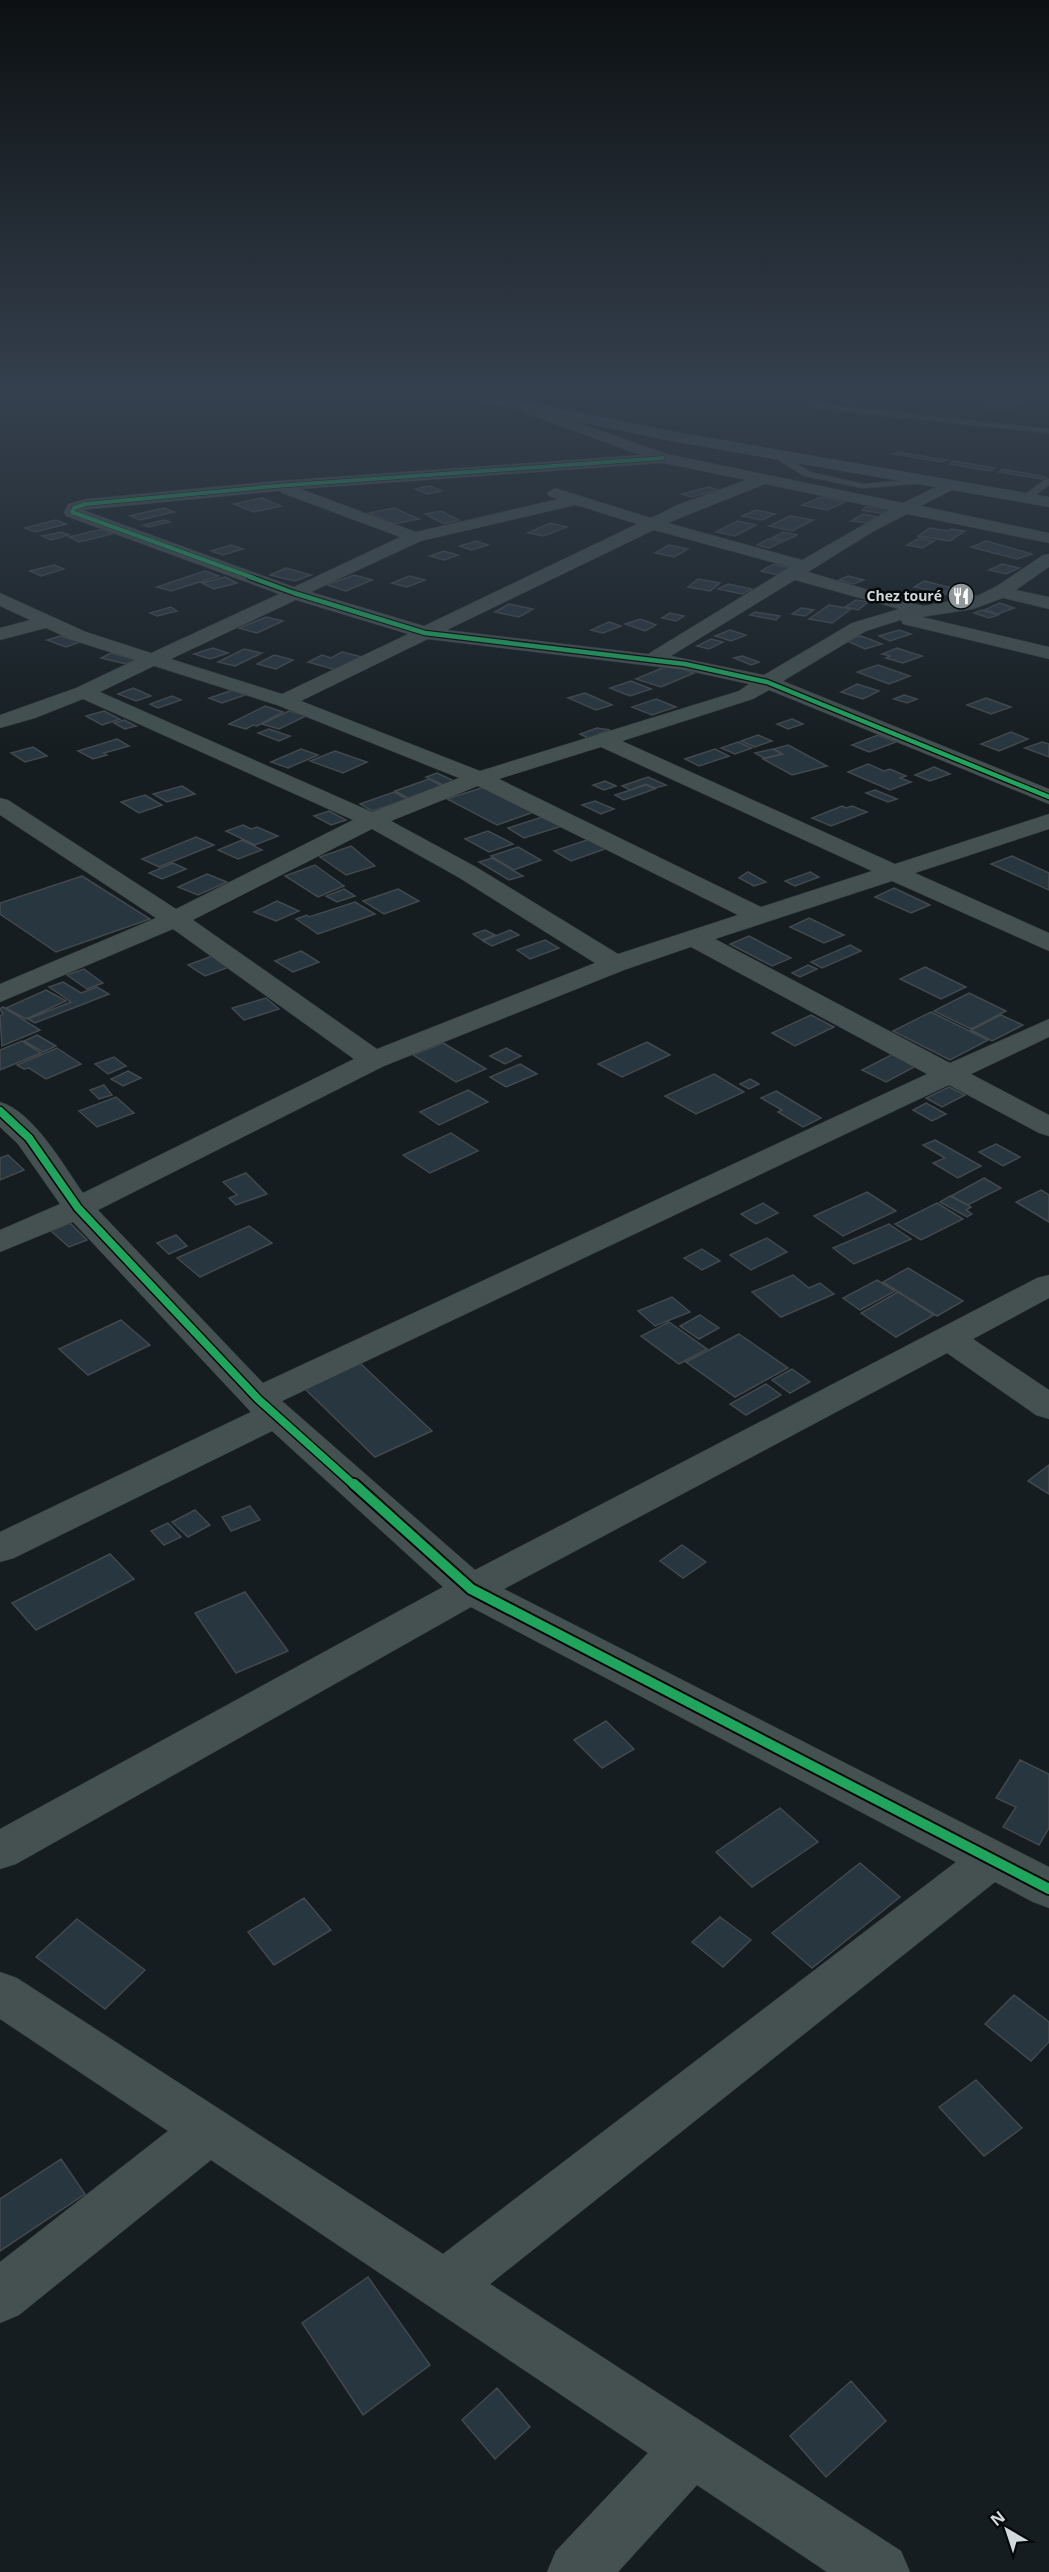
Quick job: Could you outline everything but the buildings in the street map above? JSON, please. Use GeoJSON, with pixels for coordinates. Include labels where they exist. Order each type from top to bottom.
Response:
{"type":"FeatureCollection","features":[{"type":"Feature","properties":{"kind":"street"},"geometry":{"type":"LineString","coordinates":[[78,514],[294,593],[425,633],[685,664],[766,682],[1049,796]]}},
{"type":"Feature","properties":{"kind":"street"},"geometry":{"type":"LineString","coordinates":[[352,514],[415,537]]}},
{"type":"Feature","properties":{"kind":"street"},"geometry":{"type":"LineString","coordinates":[[0,722],[28,714],[83,692],[415,537],[515,514]]}},
{"type":"Feature","properties":{"kind":"street"},"geometry":{"type":"LineString","coordinates":[[621,514],[925,611]]}},
{"type":"Feature","properties":{"kind":"street"},"geometry":{"type":"LineString","coordinates":[[284,701],[674,514]]}},
{"type":"Feature","properties":{"kind":"street"},"geometry":{"type":"LineString","coordinates":[[651,660],[868,527],[893,514]]}},
{"type":"Feature","properties":{"kind":"street"},"geometry":{"type":"LineString","coordinates":[[934,514],[1049,538]]}},
{"type":"Feature","properties":{"kind":"street"},"geometry":{"type":"LineString","coordinates":[[0,994],[175,919],[372,820],[479,778],[746,695],[859,627],[879,618],[975,603],[1000,592],[1049,559]]}},
{"type":"Feature","properties":{"kind":"street"},"geometry":{"type":"LineString","coordinates":[[1000,592],[1049,603]]}},
{"type":"Feature","properties":{"kind":"street"},"geometry":{"type":"LineString","coordinates":[[0,599],[79,636],[284,701],[479,778],[759,916]]}},
{"type":"Feature","properties":{"kind":"street"},"geometry":{"type":"LineString","coordinates":[[894,616],[1049,653]]}},
{"type":"Feature","properties":{"kind":"street"},"geometry":{"type":"LineString","coordinates":[[0,634],[48,621]]}},
{"type":"Feature","properties":{"kind":"street"},"geometry":{"type":"LineString","coordinates":[[83,692],[372,820],[466,872],[615,964]]}},
{"type":"Feature","properties":{"kind":"street"},"geometry":{"type":"LineString","coordinates":[[603,740],[1049,943]]}},
{"type":"Feature","properties":{"kind":"street"},"geometry":{"type":"LineString","coordinates":[[0,805],[175,919],[374,1060]]}},
{"type":"Feature","properties":{"kind":"street"},"geometry":{"type":"LineString","coordinates":[[0,1242],[78,1208],[374,1060],[615,964],[1049,821]]}},
{"type":"Feature","properties":{"kind":"street"},"geometry":{"type":"LineString","coordinates":[[693,938],[1049,1127]]}},
{"type":"Feature","properties":{"kind":"street"},"geometry":{"type":"LineString","coordinates":[[0,1548],[267,1407],[1049,1027]]}},
{"type":"Feature","properties":{"kind":"street"},"geometry":{"type":"LineString","coordinates":[[0,1111],[28,1138],[78,1208],[267,1407],[471,1589],[1030,1873],[445,2286]]}},
{"type":"Feature","properties":{"kind":"street"},"geometry":{"type":"LineString","coordinates":[[0,1851],[471,1589],[1049,1285]]}},
{"type":"Feature","properties":{"kind":"street"},"geometry":{"type":"LineString","coordinates":[[948,1338],[1049,1407]]}},
{"type":"Feature","properties":{"kind":"street"},"geometry":{"type":"LineString","coordinates":[[0,1993],[880,2572]]}},
{"type":"Feature","properties":{"kind":"street"},"geometry":{"type":"LineString","coordinates":[[0,2296],[209,2130]]}},
{"type":"Feature","properties":{"kind":"street"},"geometry":{"type":"LineString","coordinates":[[577,2572],[692,2448]]}},
{"type":"Feature","properties":{"kind":"cycle path"},"geometry":{"type":"LineString","coordinates":[[78,514],[294,593],[425,633],[685,664],[767,682],[1049,797]]}},
{"type":"Feature","properties":{"kind":"cycle path"},"geometry":{"type":"LineString","coordinates":[[0,1111],[29,1138],[78,1208],[258,1399],[471,1589],[1049,1889]]}},
{"type":"Feature","properties":{"kind":"place","name":"Chez touré"},"geometry":{"type":"Point","coordinates":[961,596]}}]}
